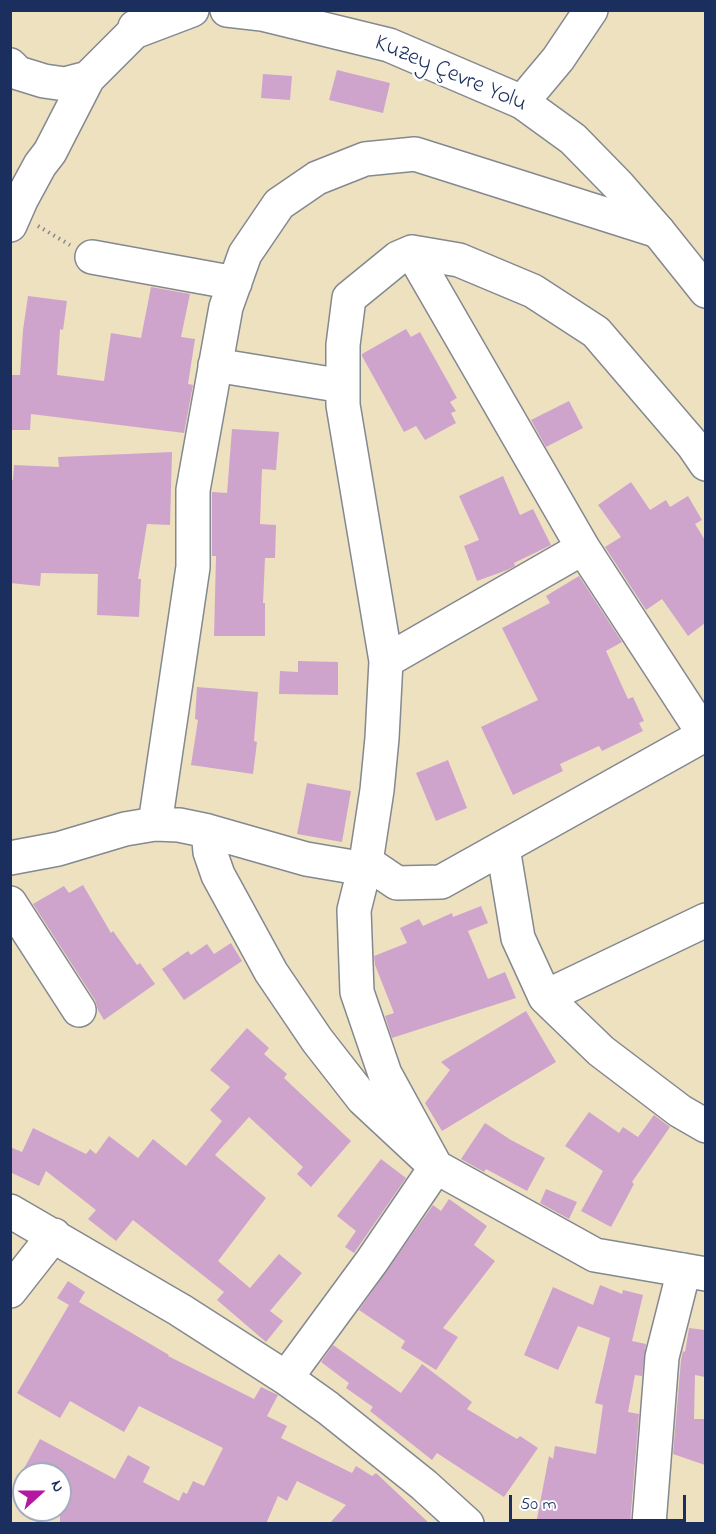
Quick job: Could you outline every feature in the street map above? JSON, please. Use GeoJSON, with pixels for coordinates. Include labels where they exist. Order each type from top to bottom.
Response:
{"type":"FeatureCollection","features":[{"type":"Feature","properties":{"kind":"street"},"geometry":{"type":"LineString","coordinates":[[13,219],[21,200],[40,165],[50,152],[88,78],[141,18],[192,10]]}},
{"type":"Feature","properties":{"kind":"street","name":"Kuzey Çevre Yolu"},"geometry":{"type":"LineString","coordinates":[[227,10],[262,14],[388,45],[522,102],[573,139],[618,184],[705,291]]}},
{"type":"Feature","properties":{"kind":"street"},"geometry":{"type":"LineString","coordinates":[[522,102],[558,59],[591,10]]}},
{"type":"Feature","properties":{"kind":"street"},"geometry":{"type":"LineString","coordinates":[[10,65],[18,73],[44,81],[65,84],[88,78]]}},
{"type":"Feature","properties":{"kind":"street"},"geometry":{"type":"LineString","coordinates":[[154,824],[193,567],[193,490],[226,307],[245,254],[279,204],[317,178],[364,159],[415,154],[658,231]]}},
{"type":"Feature","properties":{"kind":"street"},"geometry":{"type":"LineString","coordinates":[[366,862],[397,883],[441,882],[705,735],[583,548],[412,252]]}},
{"type":"Feature","properties":{"kind":"street"},"geometry":{"type":"LineString","coordinates":[[436,1167],[385,1074],[357,992],[354,910],[366,862],[377,790],[386,662],[343,405],[343,345],[349,298],[398,258],[412,252],[459,260],[532,291],[596,332],[693,445],[705,464]]}},
{"type":"Feature","properties":{"kind":"street"},"geometry":{"type":"LineString","coordinates":[[92,257],[235,283]]}},
{"type":"Feature","properties":{"kind":"street"},"geometry":{"type":"LineString","coordinates":[[215,365],[343,387]]}},
{"type":"Feature","properties":{"kind":"street"},"geometry":{"type":"LineString","coordinates":[[386,662],[583,548]]}},
{"type":"Feature","properties":{"kind":"street"},"geometry":{"type":"LineString","coordinates":[[10,858],[154,824],[179,825],[208,831],[306,859],[359,868],[366,862]]}},
{"type":"Feature","properties":{"kind":"street"},"geometry":{"type":"LineString","coordinates":[[208,831],[210,852],[218,875],[271,972],[317,1040],[363,1099],[436,1167],[595,1256],[695,1272],[662,1357],[649,1524]]}},
{"type":"Feature","properties":{"kind":"street"},"geometry":{"type":"LineString","coordinates":[[503,848],[518,938],[545,997],[601,1051],[680,1111],[705,1126]]}},
{"type":"Feature","properties":{"kind":"street"},"geometry":{"type":"LineString","coordinates":[[10,903],[79,1010]]}},
{"type":"Feature","properties":{"kind":"street"},"geometry":{"type":"LineString","coordinates":[[545,997],[705,920]]}},
{"type":"Feature","properties":{"kind":"street"},"geometry":{"type":"LineString","coordinates":[[286,1378],[372,1261],[436,1167]]}},
{"type":"Feature","properties":{"kind":"street"},"geometry":{"type":"LineString","coordinates":[[10,1211],[180,1310],[286,1378],[328,1408],[424,1485],[466,1524]]}},
{"type":"Feature","properties":{"kind":"street"},"geometry":{"type":"LineString","coordinates":[[10,1291],[54,1235]]}},
{"type":"Feature","properties":{"kind":"path"},"geometry":{"type":"LineString","coordinates":[[13,219],[92,257]]}},
{"type":"Feature","properties":{"kind":"building"},"geometry":{"type":"Polygon","coordinates":[[[337,70],[390,83],[383,113],[329,100],[337,70]]]}},
{"type":"Feature","properties":{"kind":"building"},"geometry":{"type":"Polygon","coordinates":[[[263,74],[292,76],[290,100],[261,98],[263,74]]]}},
{"type":"Feature","properties":{"kind":"building"},"geometry":{"type":"Polygon","coordinates":[[[151,287],[190,294],[181,337],[195,339],[188,384],[193,385],[184,433],[31,414],[30,430],[10,430],[10,375],[20,375],[28,296],[67,301],[63,330],[60,329],[57,375],[104,381],[111,333],[141,338],[151,287]]]}},
{"type":"Feature","properties":{"kind":"building"},"geometry":{"type":"Polygon","coordinates":[[[406,329],[411,337],[420,332],[457,398],[450,402],[456,411],[451,413],[456,423],[425,440],[416,426],[404,432],[362,356],[406,329]]]}},
{"type":"Feature","properties":{"kind":"building"},"geometry":{"type":"Polygon","coordinates":[[[569,401],[583,428],[546,447],[531,420],[569,401]]]}},
{"type":"Feature","properties":{"kind":"building"},"geometry":{"type":"Polygon","coordinates":[[[232,429],[279,432],[276,470],[262,469],[260,524],[276,525],[275,558],[265,558],[263,603],[265,603],[265,636],[214,636],[216,556],[212,556],[212,492],[227,493],[232,429]]]}},
{"type":"Feature","properties":{"kind":"building"},"geometry":{"type":"Polygon","coordinates":[[[172,452],[170,525],[147,524],[138,579],[141,579],[139,617],[97,615],[98,574],[41,573],[40,586],[10,583],[10,479],[13,480],[14,465],[59,467],[58,457],[172,452]]]}},
{"type":"Feature","properties":{"kind":"building"},"geometry":{"type":"Polygon","coordinates":[[[503,476],[520,515],[533,509],[551,545],[514,563],[515,566],[507,570],[477,581],[464,546],[479,540],[459,496],[503,476]]]}},
{"type":"Feature","properties":{"kind":"building"},"geometry":{"type":"Polygon","coordinates":[[[631,482],[650,510],[666,500],[670,507],[688,496],[702,520],[695,524],[705,540],[705,623],[688,636],[662,599],[646,610],[605,547],[621,537],[598,505],[631,482]]]}},
{"type":"Feature","properties":{"kind":"building"},"geometry":{"type":"Polygon","coordinates":[[[579,576],[622,642],[606,651],[628,699],[633,697],[644,721],[639,723],[643,731],[602,751],[599,746],[560,764],[563,771],[513,795],[481,727],[538,700],[502,628],[550,603],[546,596],[579,576]]]}},
{"type":"Feature","properties":{"kind":"building"},"geometry":{"type":"Polygon","coordinates":[[[298,661],[338,662],[338,695],[279,694],[280,671],[298,672],[298,661]]]}},
{"type":"Feature","properties":{"kind":"building"},"geometry":{"type":"Polygon","coordinates":[[[197,687],[258,692],[254,741],[257,742],[253,774],[191,765],[198,720],[195,719],[197,687]]]}},
{"type":"Feature","properties":{"kind":"building"},"geometry":{"type":"Polygon","coordinates":[[[448,760],[467,808],[436,821],[416,773],[448,760]]]}},
{"type":"Feature","properties":{"kind":"building"},"geometry":{"type":"Polygon","coordinates":[[[307,783],[351,791],[342,842],[297,834],[307,783]]]}},
{"type":"Feature","properties":{"kind":"building"},"geometry":{"type":"Polygon","coordinates":[[[83,885],[111,933],[113,931],[137,965],[140,963],[155,984],[104,1020],[95,1000],[33,904],[64,886],[69,893],[83,885]]]}},
{"type":"Feature","properties":{"kind":"building"},"geometry":{"type":"Polygon","coordinates":[[[481,906],[488,923],[468,931],[488,979],[505,972],[516,998],[392,1038],[385,1016],[394,1013],[375,965],[374,956],[407,943],[400,928],[419,919],[423,926],[452,913],[453,917],[481,906]]]}},
{"type":"Feature","properties":{"kind":"building"},"geometry":{"type":"Polygon","coordinates":[[[231,943],[242,961],[184,1000],[162,969],[188,951],[191,955],[207,944],[214,954],[231,943]]]}},
{"type":"Feature","properties":{"kind":"building"},"geometry":{"type":"Polygon","coordinates":[[[526,1011],[556,1062],[442,1131],[425,1103],[450,1070],[441,1062],[526,1011]]]}},
{"type":"Feature","properties":{"kind":"building"},"geometry":{"type":"Polygon","coordinates":[[[247,1028],[269,1048],[264,1054],[287,1074],[284,1078],[351,1141],[311,1187],[297,1174],[303,1167],[249,1117],[215,1155],[266,1198],[218,1261],[250,1288],[279,1254],[302,1273],[270,1311],[283,1321],[266,1342],[217,1300],[224,1292],[133,1220],[116,1241],[88,1219],[96,1210],[46,1171],[39,1186],[10,1172],[10,1147],[22,1152],[33,1128],[86,1154],[90,1149],[96,1154],[109,1136],[138,1158],[153,1139],[186,1166],[222,1121],[210,1110],[230,1087],[210,1070],[247,1028]]]}},
{"type":"Feature","properties":{"kind":"building"},"geometry":{"type":"Polygon","coordinates":[[[589,1112],[619,1133],[623,1127],[638,1137],[654,1115],[670,1127],[632,1182],[634,1184],[611,1227],[581,1211],[603,1171],[565,1146],[589,1112]]]}},
{"type":"Feature","properties":{"kind":"building"},"geometry":{"type":"Polygon","coordinates":[[[485,1123],[545,1158],[527,1191],[486,1169],[484,1172],[461,1159],[485,1123]]]}},
{"type":"Feature","properties":{"kind":"building"},"geometry":{"type":"Polygon","coordinates":[[[381,1159],[406,1178],[354,1253],[345,1247],[356,1231],[337,1216],[381,1159]]]}},
{"type":"Feature","properties":{"kind":"building"},"geometry":{"type":"Polygon","coordinates":[[[546,1189],[577,1202],[569,1219],[540,1203],[546,1189]]]}},
{"type":"Feature","properties":{"kind":"building"},"geometry":{"type":"Polygon","coordinates":[[[449,1199],[487,1226],[474,1245],[495,1261],[443,1328],[458,1337],[436,1370],[401,1348],[405,1341],[359,1310],[433,1205],[441,1211],[449,1199]]]}},
{"type":"Feature","properties":{"kind":"building"},"geometry":{"type":"Polygon","coordinates":[[[68,1281],[85,1292],[79,1302],[168,1356],[254,1399],[261,1387],[278,1395],[267,1416],[287,1426],[281,1438],[352,1473],[356,1466],[372,1476],[376,1473],[430,1524],[329,1524],[346,1505],[297,1481],[287,1501],[278,1496],[266,1524],[60,1524],[60,1522],[72,1522],[72,1462],[28,1462],[40,1439],[115,1479],[128,1455],[150,1467],[143,1482],[179,1501],[183,1492],[187,1494],[193,1481],[204,1486],[223,1448],[139,1406],[124,1432],[70,1401],[60,1418],[17,1393],[69,1305],[57,1298],[68,1281]]]}},
{"type":"Feature","properties":{"kind":"building"},"geometry":{"type":"Polygon","coordinates":[[[600,1285],[622,1294],[623,1290],[643,1295],[632,1341],[646,1344],[642,1376],[635,1375],[628,1412],[639,1414],[630,1524],[536,1524],[549,1456],[553,1459],[555,1446],[596,1454],[603,1405],[595,1403],[610,1338],[578,1326],[558,1370],[524,1355],[553,1287],[593,1305],[600,1285]]]}},
{"type":"Feature","properties":{"kind":"building"},"geometry":{"type":"Polygon","coordinates":[[[689,1328],[705,1330],[705,1377],[695,1375],[694,1419],[705,1419],[705,1465],[673,1454],[681,1360],[683,1351],[685,1352],[689,1328]]]}},
{"type":"Feature","properties":{"kind":"building"},"geometry":{"type":"Polygon","coordinates":[[[333,1345],[401,1393],[422,1364],[472,1402],[467,1409],[517,1439],[520,1436],[538,1448],[504,1497],[437,1453],[432,1460],[370,1411],[373,1407],[346,1388],[349,1383],[321,1362],[333,1345]]]}}]}
